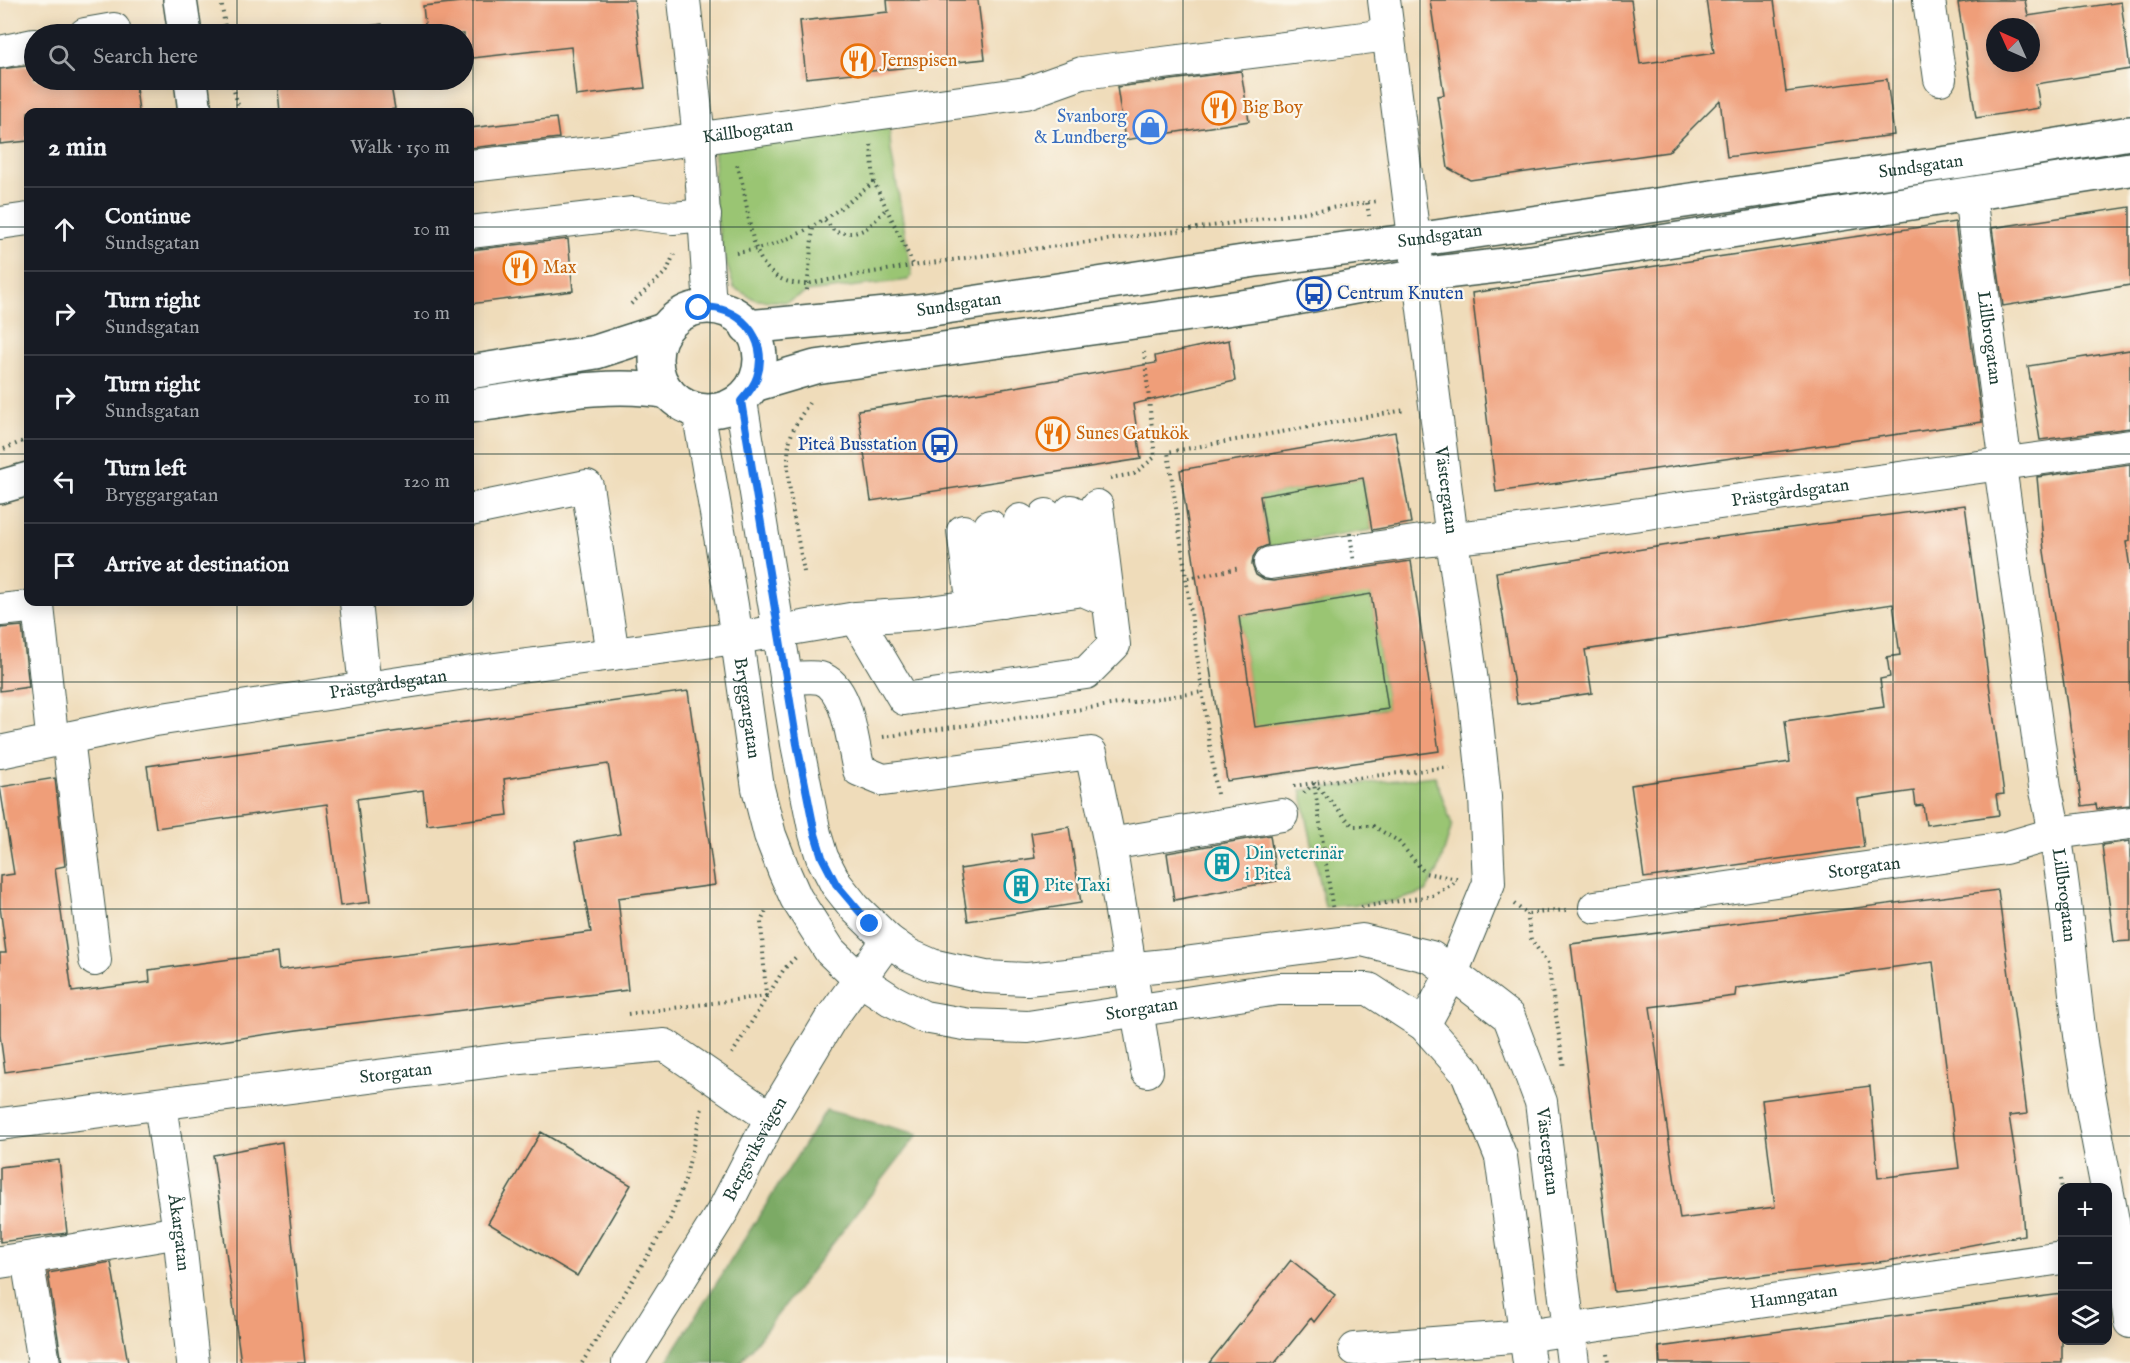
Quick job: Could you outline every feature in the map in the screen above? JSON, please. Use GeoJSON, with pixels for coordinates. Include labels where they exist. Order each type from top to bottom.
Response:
{"type":"FeatureCollection","features":[{"type":"Feature","properties":{"kind":"main road"},"geometry":{"type":"LineString","coordinates":[[180,0],[184,24]]}},
{"type":"Feature","properties":{"kind":"main road"},"geometry":{"type":"LineString","coordinates":[[192,90],[194,108]]}},
{"type":"Feature","properties":{"kind":"main road","name":"Sundsgatan"},"geometry":{"type":"LineString","coordinates":[[747,327],[919,311],[1244,261],[1415,240],[1961,161],[2130,133]]}},
{"type":"Feature","properties":{"kind":"main road","name":"Sundsgatan"},"geometry":{"type":"LineString","coordinates":[[698,410],[722,408],[748,393],[815,367],[1269,303],[1419,275],[1530,262],[2130,169]]}},
{"type":"Feature","properties":{"kind":"main road"},"geometry":{"type":"LineString","coordinates":[[698,410],[679,404],[668,392],[658,372],[658,341],[664,330],[683,314],[710,307],[738,315],[747,327],[758,350],[759,370],[748,393]]}},
{"type":"Feature","properties":{"kind":"main road"},"geometry":{"type":"LineString","coordinates":[[474,371],[596,352],[664,330]]}},
{"type":"Feature","properties":{"kind":"main road"},"geometry":{"type":"LineString","coordinates":[[474,405],[617,387],[668,392]]}},
{"type":"Feature","properties":{"kind":"main road"},"geometry":{"type":"LineString","coordinates":[[0,487],[24,480]]}},
{"type":"Feature","properties":{"kind":"street"},"geometry":{"type":"LineString","coordinates":[[684,0],[699,139],[710,307]]}},
{"type":"Feature","properties":{"kind":"street","name":"Västergatan"},"geometry":{"type":"LineString","coordinates":[[1384,0],[1452,539],[1476,703],[1485,797],[1489,883],[1452,973],[1424,1025]]}},
{"type":"Feature","properties":{"kind":"street"},"geometry":{"type":"LineString","coordinates":[[1929,0],[1940,79]]}},
{"type":"Feature","properties":{"kind":"street","name":"Källbogatan"},"geometry":{"type":"LineString","coordinates":[[474,166],[699,139],[1026,93],[1082,74],[1388,35]]}},
{"type":"Feature","properties":{"kind":"street"},"geometry":{"type":"LineString","coordinates":[[0,52],[24,47]]}},
{"type":"Feature","properties":{"kind":"street","name":"Lillbrogatan"},"geometry":{"type":"LineString","coordinates":[[1972,211],[2045,787],[2056,833],[2080,1037],[2130,1322]]}},
{"type":"Feature","properties":{"kind":"street"},"geometry":{"type":"LineString","coordinates":[[474,232],[633,213],[673,218],[705,215]]}},
{"type":"Feature","properties":{"kind":"street"},"geometry":{"type":"LineString","coordinates":[[0,223],[24,220]]}},
{"type":"Feature","properties":{"kind":"street"},"geometry":{"type":"LineString","coordinates":[[748,393],[786,679],[815,834],[822,857],[836,884],[855,908],[894,944],[932,965],[986,977],[1027,979],[1131,969],[1362,940],[1431,957],[1452,973]]}},
{"type":"Feature","properties":{"kind":"street","name":"Bryggargatan"},"geometry":{"type":"LineString","coordinates":[[698,410],[737,638],[758,788],[770,835],[790,885],[830,951],[859,979]]}},
{"type":"Feature","properties":{"kind":"street","name":"Prästgårdsgatan"},"geometry":{"type":"LineString","coordinates":[[1270,563],[2130,446]]}},
{"type":"Feature","properties":{"kind":"street"},"geometry":{"type":"LineString","coordinates":[[474,509],[587,486],[613,654]]}},
{"type":"Feature","properties":{"kind":"street"},"geometry":{"type":"LineString","coordinates":[[1041,513],[1042,599]]}},
{"type":"Feature","properties":{"kind":"street"},"geometry":{"type":"LineString","coordinates":[[1041,513],[1042,599]]}},
{"type":"Feature","properties":{"kind":"street"},"geometry":{"type":"LineString","coordinates":[[1041,513],[1042,599]]}},
{"type":"Feature","properties":{"kind":"street"},"geometry":{"type":"LineString","coordinates":[[856,618],[904,699],[1086,673],[1114,645],[1042,599]]}},
{"type":"Feature","properties":{"kind":"street","name":"Prästgårdsgatan"},"geometry":{"type":"LineString","coordinates":[[0,752],[60,732],[779,632],[856,618],[1042,599]]}},
{"type":"Feature","properties":{"kind":"street"},"geometry":{"type":"LineString","coordinates":[[0,610],[38,606],[95,960]]}},
{"type":"Feature","properties":{"kind":"street"},"geometry":{"type":"LineString","coordinates":[[356,606],[365,688]]}},
{"type":"Feature","properties":{"kind":"street"},"geometry":{"type":"LineString","coordinates":[[786,679],[819,678],[835,686],[843,702],[860,770],[883,780],[1091,753],[1110,844],[1147,1071]]}},
{"type":"Feature","properties":{"kind":"street"},"geometry":{"type":"LineString","coordinates":[[1110,844],[1282,815]]}},
{"type":"Feature","properties":{"kind":"street","name":"Storgatan"},"geometry":{"type":"LineString","coordinates":[[1595,907],[2005,848],[2056,833],[2130,822]]}},
{"type":"Feature","properties":{"kind":"street","name":"Bergsviksvägen"},"geometry":{"type":"LineString","coordinates":[[628,1363],[724,1209],[771,1118],[830,1020],[859,979],[894,944]]}},
{"type":"Feature","properties":{"kind":"street","name":"Västergatan"},"geometry":{"type":"LineString","coordinates":[[1452,973],[1509,1017],[1541,1102],[1573,1363]]}},
{"type":"Feature","properties":{"kind":"street","name":"Storgatan"},"geometry":{"type":"LineString","coordinates":[[859,979],[891,1000],[924,1017],[970,1025],[1028,1027],[1278,990],[1369,989],[1424,1025]]}},
{"type":"Feature","properties":{"kind":"street"},"geometry":{"type":"LineString","coordinates":[[1424,1025],[1467,1073],[1501,1157],[1527,1349]]}},
{"type":"Feature","properties":{"kind":"street","name":"Storgatan"},"geometry":{"type":"LineString","coordinates":[[0,1124],[510,1059],[665,1045],[771,1118]]}},
{"type":"Feature","properties":{"kind":"street","name":"Åkargatan"},"geometry":{"type":"LineString","coordinates":[[160,1104],[193,1363]]}},
{"type":"Feature","properties":{"kind":"street"},"geometry":{"type":"LineString","coordinates":[[44,1363],[14,1260],[178,1232]]}},
{"type":"Feature","properties":{"kind":"street","name":"Hamngatan"},"geometry":{"type":"LineString","coordinates":[[1355,1349],[1527,1349],[1569,1329],[2058,1259]]}},
{"type":"Feature","properties":{"kind":"path"},"geometry":{"type":"LineString","coordinates":[[221,0],[225,24]]}},
{"type":"Feature","properties":{"kind":"path"},"geometry":{"type":"LineString","coordinates":[[234,90],[239,108]]}},
{"type":"Feature","properties":{"kind":"path"},"geometry":{"type":"LineString","coordinates":[[869,115],[874,182],[913,264]]}},
{"type":"Feature","properties":{"kind":"path"},"geometry":{"type":"LineString","coordinates":[[699,139],[729,154],[735,161],[740,174],[756,250],[762,264],[781,280],[793,285],[807,285],[813,228]]}},
{"type":"Feature","properties":{"kind":"path"},"geometry":{"type":"LineString","coordinates":[[756,250],[779,244],[813,228],[874,182]]}},
{"type":"Feature","properties":{"kind":"path"},"geometry":{"type":"LineString","coordinates":[[825,220],[835,232],[854,235],[862,231],[886,209]]}},
{"type":"Feature","properties":{"kind":"path"},"geometry":{"type":"LineString","coordinates":[[626,308],[667,271],[675,249],[673,218]]}},
{"type":"Feature","properties":{"kind":"path"},"geometry":{"type":"LineString","coordinates":[[1041,513],[1134,474],[1155,457],[1144,348],[1138,349]]}},
{"type":"Feature","properties":{"kind":"path"},"geometry":{"type":"LineString","coordinates":[[1228,795],[1217,796],[1188,578],[1168,452],[1436,405]]}},
{"type":"Feature","properties":{"kind":"path"},"geometry":{"type":"LineString","coordinates":[[0,451],[24,441]]}},
{"type":"Feature","properties":{"kind":"path"},"geometry":{"type":"LineString","coordinates":[[1350,533],[1354,562]]}},
{"type":"Feature","properties":{"kind":"path"},"geometry":{"type":"LineString","coordinates":[[1188,578],[1270,563]]}},
{"type":"Feature","properties":{"kind":"path"},"geometry":{"type":"LineString","coordinates":[[851,741],[1203,692]]}},
{"type":"Feature","properties":{"kind":"path"},"geometry":{"type":"LineString","coordinates":[[1292,786],[1451,767]]}},
{"type":"Feature","properties":{"kind":"path"},"geometry":{"type":"LineString","coordinates":[[1314,783],[1353,826],[1373,826],[1398,841],[1425,873],[1458,879],[1432,896],[1355,908]]}},
{"type":"Feature","properties":{"kind":"path"},"geometry":{"type":"LineString","coordinates":[[1314,783],[1333,911]]}},
{"type":"Feature","properties":{"kind":"path"},"geometry":{"type":"LineString","coordinates":[[582,1363],[670,1219],[685,1180],[699,1114],[766,996],[761,922],[765,910],[790,885]]}},
{"type":"Feature","properties":{"kind":"path"},"geometry":{"type":"LineString","coordinates":[[1548,964],[1531,939],[1527,914],[1595,907]]}},
{"type":"Feature","properties":{"kind":"path"},"geometry":{"type":"LineString","coordinates":[[1321,912],[1344,909]]}},
{"type":"Feature","properties":{"kind":"path"},"geometry":{"type":"LineString","coordinates":[[2061,1179],[2061,1183]]}},
{"type":"Feature","properties":{"kind":"green space"},"geometry":{"type":"Polygon","coordinates":[[[888,114],[891,150],[912,275],[908,280],[807,292],[787,302],[756,300],[734,288],[722,248],[714,204],[715,147],[888,114]]]}},
{"type":"Feature","properties":{"kind":"green space"},"geometry":{"type":"Polygon","coordinates":[[[1363,478],[1372,530],[1269,547],[1260,496],[1363,478]]]}},
{"type":"Feature","properties":{"kind":"green space"},"geometry":{"type":"Polygon","coordinates":[[[1366,560],[1388,709],[1290,722],[1297,772],[1262,776],[1239,616],[1348,598],[1343,564],[1366,560]]]}},
{"type":"Feature","properties":{"kind":"green space"},"geometry":{"type":"Polygon","coordinates":[[[1435,776],[1452,825],[1438,871],[1425,892],[1395,901],[1325,907],[1301,790],[1435,776]]]}},
{"type":"Feature","properties":{"kind":"green space"},"geometry":{"type":"Polygon","coordinates":[[[826,1110],[918,1134],[740,1363],[666,1363],[826,1110]]]}},
{"type":"Feature","properties":{"kind":"building"},"geometry":{"type":"Polygon","coordinates":[[[479,0],[634,0],[645,88],[576,96],[571,47],[474,58],[474,24],[425,24],[423,6],[479,0]]]}},
{"type":"Feature","properties":{"kind":"building"},"geometry":{"type":"Polygon","coordinates":[[[887,0],[978,0],[985,59],[806,78],[800,21],[888,12],[887,0]]]}},
{"type":"Feature","properties":{"kind":"building"},"geometry":{"type":"Polygon","coordinates":[[[1430,0],[1631,0],[1640,64],[1714,53],[1706,0],[1774,0],[1786,92],[1887,79],[1894,135],[1727,157],[1720,100],[1668,152],[1470,180],[1448,168],[1437,96],[1444,95],[1430,0]]]}},
{"type":"Feature","properties":{"kind":"building"},"geometry":{"type":"Polygon","coordinates":[[[1979,0],[2025,0],[2028,16],[2121,2],[2130,69],[2036,84],[2040,108],[1976,118],[1958,3],[1979,0]]]}},
{"type":"Feature","properties":{"kind":"building"},"geometry":{"type":"Polygon","coordinates":[[[24,66],[24,90],[136,90],[138,108],[24,108],[24,141],[0,144],[0,69],[24,66]]]}},
{"type":"Feature","properties":{"kind":"building"},"geometry":{"type":"Polygon","coordinates":[[[1241,71],[1249,121],[1125,140],[1117,87],[1241,71]]]}},
{"type":"Feature","properties":{"kind":"building"},"geometry":{"type":"Polygon","coordinates":[[[278,90],[392,90],[395,108],[280,108],[278,90]]]}},
{"type":"Feature","properties":{"kind":"building"},"geometry":{"type":"Polygon","coordinates":[[[556,118],[559,138],[474,148],[474,128],[556,118]]]}},
{"type":"Feature","properties":{"kind":"building"},"geometry":{"type":"Polygon","coordinates":[[[2130,207],[2130,285],[2003,306],[1992,228],[2130,207]]]}},
{"type":"Feature","properties":{"kind":"building"},"geometry":{"type":"Polygon","coordinates":[[[1955,222],[1982,422],[1496,492],[1472,293],[1955,222]]]}},
{"type":"Feature","properties":{"kind":"building","name":"Max"},"geometry":{"type":"Polygon","coordinates":[[[568,239],[573,291],[474,303],[474,250],[568,239]]]}},
{"type":"Feature","properties":{"kind":"building"},"geometry":{"type":"Polygon","coordinates":[[[1229,340],[1235,381],[1133,404],[1141,459],[871,501],[858,410],[1156,363],[1155,356],[1229,340]]]}},
{"type":"Feature","properties":{"kind":"building"},"geometry":{"type":"Polygon","coordinates":[[[2130,350],[2130,428],[2040,440],[2028,366],[2130,350]]]}},
{"type":"Feature","properties":{"kind":"building"},"geometry":{"type":"Polygon","coordinates":[[[1395,432],[1411,523],[1372,530],[1363,478],[1260,496],[1268,545],[1258,549],[1253,557],[1252,565],[1256,575],[1264,580],[1273,581],[1411,561],[1439,751],[1227,781],[1180,470],[1395,432]],[[1371,594],[1239,616],[1255,727],[1388,709],[1371,594]]]}},
{"type":"Feature","properties":{"kind":"building"},"geometry":{"type":"Polygon","coordinates":[[[2130,464],[2130,541],[2126,542],[2130,568],[2130,805],[2097,809],[2096,804],[2082,806],[2044,551],[2037,477],[2130,464]]]}},
{"type":"Feature","properties":{"kind":"building"},"geometry":{"type":"Polygon","coordinates":[[[1965,505],[2004,794],[1996,795],[1999,815],[1926,825],[1923,805],[1916,806],[1914,791],[1858,799],[1864,847],[1644,878],[1631,785],[1790,762],[1785,721],[1884,707],[1880,679],[1890,677],[1887,657],[1900,655],[1893,604],[1585,650],[1592,693],[1517,704],[1496,572],[1713,538],[1965,505]]]}},
{"type":"Feature","properties":{"kind":"building"},"geometry":{"type":"Polygon","coordinates":[[[22,626],[29,687],[0,691],[0,628],[22,626]]]}},
{"type":"Feature","properties":{"kind":"building"},"geometry":{"type":"Polygon","coordinates":[[[688,691],[715,885],[618,898],[628,990],[297,1030],[5,1072],[0,1035],[0,953],[6,953],[0,907],[0,876],[14,874],[0,787],[55,778],[65,866],[55,868],[72,992],[150,982],[149,970],[277,953],[279,970],[591,932],[575,842],[620,834],[608,764],[504,779],[508,815],[427,825],[423,790],[357,799],[370,902],[340,906],[327,804],[156,828],[147,766],[688,691]]]}},
{"type":"Feature","properties":{"kind":"building","name":"Pite Taxi"},"geometry":{"type":"Polygon","coordinates":[[[1069,827],[1081,903],[968,921],[960,869],[1035,858],[1031,833],[1069,827]]]}},
{"type":"Feature","properties":{"kind":"building","name":"Din veterinär i Piteå"},"geometry":{"type":"Polygon","coordinates":[[[1270,835],[1277,881],[1174,900],[1167,853],[1270,835]]]}},
{"type":"Feature","properties":{"kind":"building"},"geometry":{"type":"Polygon","coordinates":[[[2130,841],[2130,941],[2114,942],[2102,845],[2130,841]]]}},
{"type":"Feature","properties":{"kind":"building"},"geometry":{"type":"Polygon","coordinates":[[[1998,890],[2027,1114],[2009,1116],[2021,1191],[2024,1235],[1887,1261],[1614,1292],[1571,944],[1998,890]],[[1933,962],[1736,988],[1735,996],[1650,1007],[1680,1219],[1775,1207],[1762,1100],[1870,1086],[1878,1178],[1959,1168],[1933,962]]]}},
{"type":"Feature","properties":{"kind":"building"},"geometry":{"type":"Polygon","coordinates":[[[541,1132],[631,1185],[577,1276],[488,1223],[541,1132]]]}},
{"type":"Feature","properties":{"kind":"building"},"geometry":{"type":"Polygon","coordinates":[[[282,1142],[305,1363],[241,1363],[213,1155],[282,1142]]]}},
{"type":"Feature","properties":{"kind":"building"},"geometry":{"type":"Polygon","coordinates":[[[59,1160],[67,1233],[0,1242],[0,1167],[59,1160]]]}},
{"type":"Feature","properties":{"kind":"building"},"geometry":{"type":"Polygon","coordinates":[[[1291,1260],[1335,1295],[1314,1322],[1311,1318],[1275,1363],[1209,1363],[1291,1260]]]}},
{"type":"Feature","properties":{"kind":"building"},"geometry":{"type":"Polygon","coordinates":[[[111,1262],[128,1363],[62,1363],[48,1273],[111,1262]]]}},
{"type":"Feature","properties":{"kind":"building"},"geometry":{"type":"Polygon","coordinates":[[[2058,1295],[2058,1345],[2062,1345],[2062,1363],[1660,1363],[1659,1347],[2058,1295]]]}},
{"type":"Feature","properties":{"kind":"place","name":"Jernspisen"},"geometry":{"type":"Point","coordinates":[858,61]}},
{"type":"Feature","properties":{"kind":"place","name":"Big Boy"},"geometry":{"type":"Point","coordinates":[1219,108]}},
{"type":"Feature","properties":{"kind":"place","name":"Svanborg & Lundberg"},"geometry":{"type":"Point","coordinates":[1150,127]}},
{"type":"Feature","properties":{"kind":"place","name":"Max"},"geometry":{"type":"Point","coordinates":[520,268]}},
{"type":"Feature","properties":{"kind":"place","name":"Centrum Knuten"},"geometry":{"type":"Point","coordinates":[1314,294]}},
{"type":"Feature","properties":{"kind":"place","name":"Sunes Gatukök"},"geometry":{"type":"Point","coordinates":[1053,434]}},
{"type":"Feature","properties":{"kind":"place","name":"Piteå Busstation"},"geometry":{"type":"Point","coordinates":[940,445]}},
{"type":"Feature","properties":{"kind":"place","name":"Din veterinär i Piteå"},"geometry":{"type":"Point","coordinates":[1222,864]}},
{"type":"Feature","properties":{"kind":"place","name":"Pite Taxi"},"geometry":{"type":"Point","coordinates":[1021,886]}},
{"type":"Feature","properties":{"kind":"route"},"geometry":{"type":"LineString","coordinates":[[699,308],[710,307],[738,315],[755,338],[758,350],[758,376],[741,401],[797,744],[815,834],[822,857],[836,884],[870,924]]}}]}
